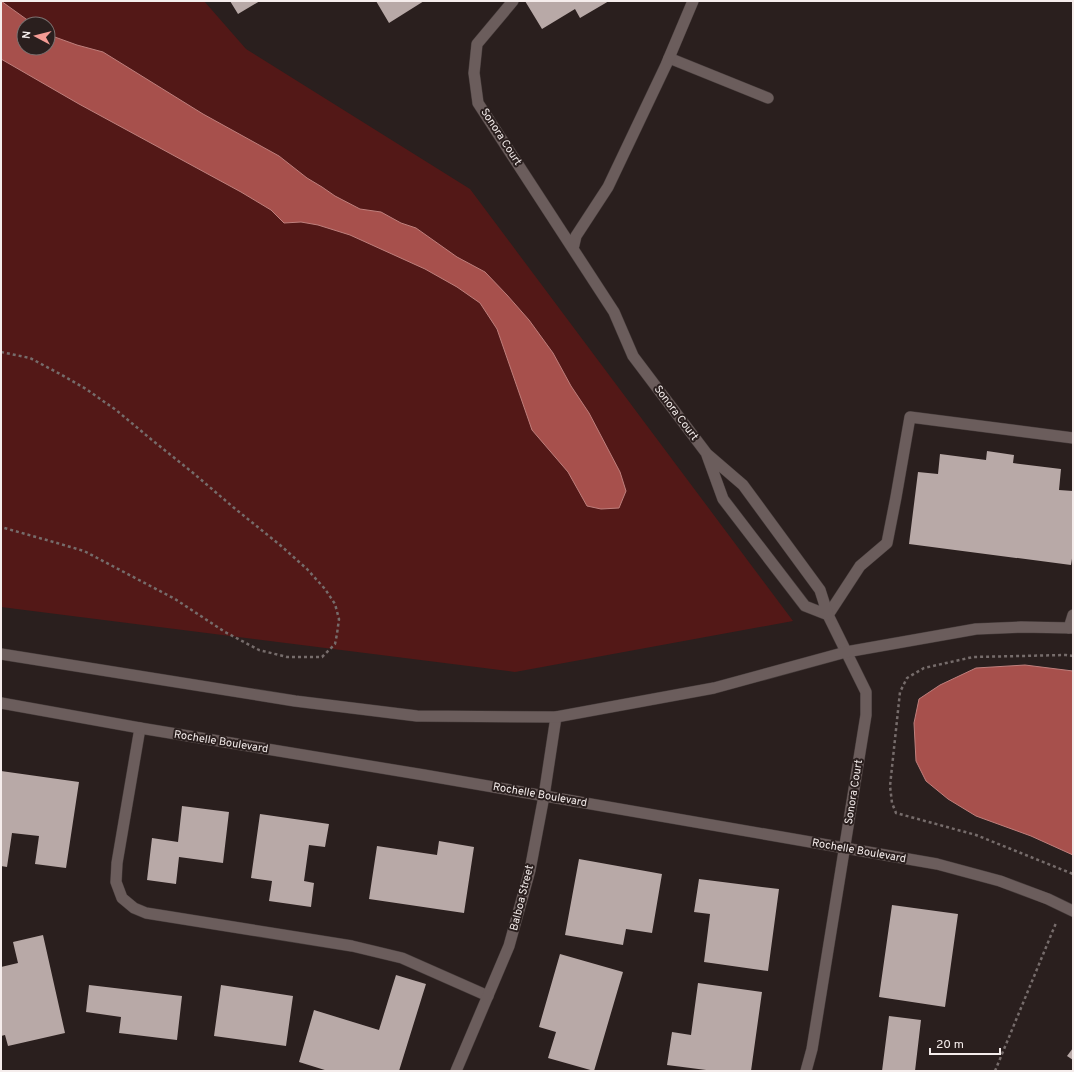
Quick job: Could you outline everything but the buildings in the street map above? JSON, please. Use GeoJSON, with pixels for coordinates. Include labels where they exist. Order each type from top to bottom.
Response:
{"type":"FeatureCollection","features":[{"type":"Feature","properties":{"kind":"main road","name":"Sonora Court"},"geometry":{"type":"LineString","coordinates":[[513,1],[477,44],[474,73],[478,103],[614,312],[634,356],[707,454],[743,485],[820,590],[828,615],[866,692],[866,715],[845,848],[812,1049],[806,1071]]}},
{"type":"Feature","properties":{"kind":"main road"},"geometry":{"type":"LineString","coordinates":[[573,249],[576,236],[608,187],[669,58],[693,1]]}},
{"type":"Feature","properties":{"kind":"main road"},"geometry":{"type":"LineString","coordinates":[[669,58],[768,98]]}},
{"type":"Feature","properties":{"kind":"main road"},"geometry":{"type":"LineString","coordinates":[[828,615],[860,566],[887,543],[910,417],[1073,438]]}},
{"type":"Feature","properties":{"kind":"main road","name":"Sonora Court"},"geometry":{"type":"LineString","coordinates":[[707,454],[723,499],[805,606],[828,615]]}},
{"type":"Feature","properties":{"kind":"main road"},"geometry":{"type":"LineString","coordinates":[[1,654],[295,701],[417,716],[556,717],[714,688],[846,652],[976,629],[1021,627],[1071,628],[1073,615]]}},
{"type":"Feature","properties":{"kind":"main road","name":"Rochelle Boulevard"},"geometry":{"type":"LineString","coordinates":[[1,704],[409,772],[937,864],[1000,881],[1048,898],[1073,911]]}},
{"type":"Feature","properties":{"kind":"main road","name":"Balboa Street"},"geometry":{"type":"LineString","coordinates":[[456,1071],[510,946],[530,870],[544,796],[556,717]]}},
{"type":"Feature","properties":{"kind":"main road"},"geometry":{"type":"LineString","coordinates":[[140,728],[117,863],[116,882],[122,898],[134,908],[146,913],[359,948],[402,958],[488,996]]}},
{"type":"Feature","properties":{"kind":"path"},"geometry":{"type":"LineString","coordinates":[[1,352],[30,358],[86,389],[116,410],[280,545],[307,569],[325,589],[335,604],[338,619],[335,644],[322,657],[287,657],[259,650],[225,632],[175,599],[84,551],[1,527]]}},
{"type":"Feature","properties":{"kind":"path"},"geometry":{"type":"LineString","coordinates":[[1073,656],[973,657],[924,668],[907,678],[900,692],[890,786],[892,803],[896,813],[976,835],[1073,874]]}},
{"type":"Feature","properties":{"kind":"path"},"geometry":{"type":"LineString","coordinates":[[995,1071],[1056,922]]}},
{"type":"Feature","properties":{"kind":"shaded area"},"geometry":{"type":"Polygon","coordinates":[[[1,1],[204,1],[246,49],[470,189],[793,621],[515,672],[1,607],[1,1]]]}},
{"type":"Feature","properties":{"kind":"shaded area"},"geometry":{"type":"Polygon","coordinates":[[[1,1],[22,16],[16,16],[16,56],[56,56],[56,37],[103,52],[203,114],[279,156],[307,178],[335,196],[360,209],[381,212],[401,223],[416,228],[457,257],[485,272],[529,320],[553,353],[571,386],[589,413],[620,472],[626,491],[619,508],[601,509],[587,506],[568,472],[532,430],[497,329],[480,303],[457,287],[425,269],[350,235],[318,225],[301,222],[284,223],[271,210],[241,192],[79,104],[1,59],[1,1]]]}},
{"type":"Feature","properties":{"kind":"shaded area"},"geometry":{"type":"Polygon","coordinates":[[[1025,665],[1073,671],[1073,855],[1031,836],[976,816],[948,799],[926,781],[916,761],[914,723],[919,699],[940,685],[976,668],[1025,665]]]}}]}
